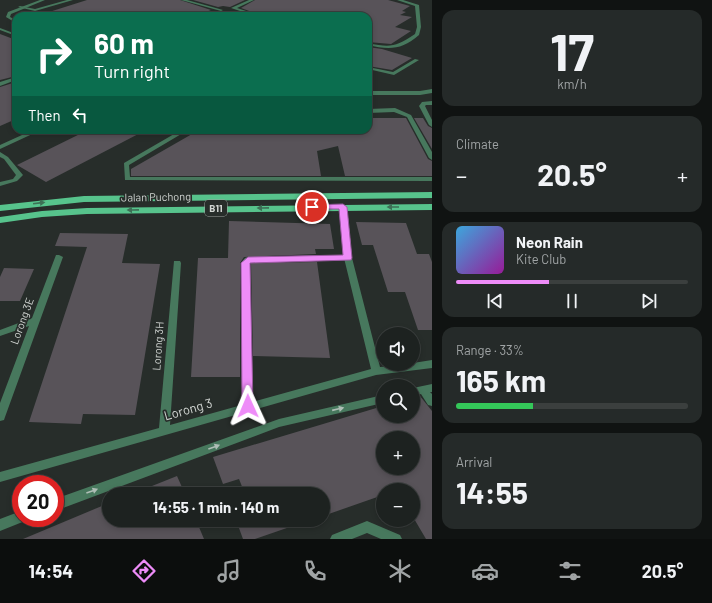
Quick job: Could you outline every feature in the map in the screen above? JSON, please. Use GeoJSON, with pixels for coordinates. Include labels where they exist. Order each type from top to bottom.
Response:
{"type":"FeatureCollection","features":[{"type":"Feature","properties":{"kind":"main road","name":"Jalan Puchong"},"geometry":{"type":"LineString","coordinates":[[0,208],[84,199],[432,195]]}},
{"type":"Feature","properties":{"kind":"main road","name":"Jalan Puchong"},"geometry":{"type":"LineString","coordinates":[[0,220],[42,214],[87,211],[432,206]]}},
{"type":"Feature","properties":{"kind":"street"},"geometry":{"type":"LineString","coordinates":[[12,20],[8,17],[9,13],[20,7],[43,0]]}},
{"type":"Feature","properties":{"kind":"street"},"geometry":{"type":"LineString","coordinates":[[20,7],[35,10],[71,0]]}},
{"type":"Feature","properties":{"kind":"street"},"geometry":{"type":"LineString","coordinates":[[183,0],[221,10]]}},
{"type":"Feature","properties":{"kind":"street"},"geometry":{"type":"LineString","coordinates":[[246,12],[233,8],[252,0]]}},
{"type":"Feature","properties":{"kind":"street"},"geometry":{"type":"LineString","coordinates":[[372,45],[393,48],[398,47],[417,35],[419,27],[417,5],[400,0]]}},
{"type":"Feature","properties":{"kind":"street"},"geometry":{"type":"LineString","coordinates":[[0,29],[12,34]]}},
{"type":"Feature","properties":{"kind":"street"},"geometry":{"type":"LineString","coordinates":[[372,69],[394,74],[417,60]]}},
{"type":"Feature","properties":{"kind":"street"},"geometry":{"type":"LineString","coordinates":[[0,84],[12,80]]}},
{"type":"Feature","properties":{"kind":"street"},"geometry":{"type":"LineString","coordinates":[[372,94],[420,93],[432,91]]}},
{"type":"Feature","properties":{"kind":"street"},"geometry":{"type":"LineString","coordinates":[[432,103],[424,103],[422,106],[432,125]]}},
{"type":"Feature","properties":{"kind":"street"},"geometry":{"type":"LineString","coordinates":[[372,111],[395,110],[409,116],[432,158]]}},
{"type":"Feature","properties":{"kind":"street"},"geometry":{"type":"LineString","coordinates":[[0,147],[29,134]]}},
{"type":"Feature","properties":{"kind":"street"},"geometry":{"type":"LineString","coordinates":[[178,134],[126,164],[127,179],[432,179]]}},
{"type":"Feature","properties":{"kind":"street"},"geometry":{"type":"LineString","coordinates":[[0,154],[6,158],[20,175],[15,180],[0,184]]}},
{"type":"Feature","properties":{"kind":"street"},"geometry":{"type":"LineString","coordinates":[[343,207],[348,258],[376,371]]}},
{"type":"Feature","properties":{"kind":"street","name":"Lorong 3E"},"geometry":{"type":"LineString","coordinates":[[0,417],[34,321],[59,257]]}},
{"type":"Feature","properties":{"kind":"street"},"geometry":{"type":"LineString","coordinates":[[248,406],[245,263],[248,260],[348,258]]}},
{"type":"Feature","properties":{"kind":"street","name":"Lorong 3H"},"geometry":{"type":"LineString","coordinates":[[164,431],[177,263]]}},
{"type":"Feature","properties":{"kind":"street"},"geometry":{"type":"LineString","coordinates":[[0,333],[34,321]]}},
{"type":"Feature","properties":{"kind":"street","name":"Lorong 3"},"geometry":{"type":"LineString","coordinates":[[420,366],[432,364]]}},
{"type":"Feature","properties":{"kind":"street","name":"Lorong 3"},"geometry":{"type":"LineString","coordinates":[[0,477],[376,371]]}},
{"type":"Feature","properties":{"kind":"street"},"geometry":{"type":"LineString","coordinates":[[428,389],[432,402]]}},
{"type":"Feature","properties":{"kind":"street"},"geometry":{"type":"LineString","coordinates":[[64,502],[279,423],[376,401]]}},
{"type":"Feature","properties":{"kind":"street"},"geometry":{"type":"LineString","coordinates":[[0,525],[12,520]]}},
{"type":"Feature","properties":{"kind":"street"},"geometry":{"type":"LineString","coordinates":[[336,539],[367,527],[396,539]]}},
{"type":"Feature","properties":{"kind":"building"},"geometry":{"type":"Polygon","coordinates":[[[87,0],[180,0],[211,10],[206,12],[49,12],[87,0]]]}},
{"type":"Feature","properties":{"kind":"building"},"geometry":{"type":"Polygon","coordinates":[[[193,0],[245,0],[230,7],[218,7],[193,0]]]}},
{"type":"Feature","properties":{"kind":"building"},"geometry":{"type":"Polygon","coordinates":[[[255,0],[388,0],[410,6],[402,11],[406,12],[400,15],[412,17],[395,27],[411,31],[391,44],[372,42],[372,12],[252,12],[241,8],[255,0]]]}},
{"type":"Feature","properties":{"kind":"building"},"geometry":{"type":"Polygon","coordinates":[[[0,34],[12,38],[12,77],[0,80],[0,34]]]}},
{"type":"Feature","properties":{"kind":"building"},"geometry":{"type":"Polygon","coordinates":[[[372,48],[412,58],[392,70],[372,67],[372,48]]]}},
{"type":"Feature","properties":{"kind":"building"},"geometry":{"type":"Polygon","coordinates":[[[12,83],[12,121],[0,126],[0,87],[12,83]]]}},
{"type":"Feature","properties":{"kind":"building"},"geometry":{"type":"Polygon","coordinates":[[[372,118],[406,118],[428,159],[432,161],[432,176],[345,176],[338,146],[317,151],[321,176],[131,176],[131,169],[192,134],[372,134],[372,118]]]}},
{"type":"Feature","properties":{"kind":"building"},"geometry":{"type":"Polygon","coordinates":[[[414,118],[423,118],[428,126],[432,128],[432,149],[414,118]]]}},
{"type":"Feature","properties":{"kind":"building"},"geometry":{"type":"Polygon","coordinates":[[[80,134],[138,134],[46,182],[17,165],[80,134]]]}},
{"type":"Feature","properties":{"kind":"building"},"geometry":{"type":"Polygon","coordinates":[[[229,221],[330,224],[334,249],[315,249],[316,254],[244,257],[240,263],[240,377],[191,377],[198,258],[228,258],[229,221]]]}},
{"type":"Feature","properties":{"kind":"building"},"geometry":{"type":"Polygon","coordinates":[[[356,222],[406,223],[417,254],[429,254],[432,262],[432,330],[420,330],[420,327],[417,327],[405,292],[388,292],[373,245],[362,245],[356,222]]]}},
{"type":"Feature","properties":{"kind":"building"},"geometry":{"type":"Polygon","coordinates":[[[60,233],[128,234],[122,263],[160,264],[135,415],[83,414],[81,424],[29,422],[87,247],[55,246],[60,233]]]}},
{"type":"Feature","properties":{"kind":"building"},"geometry":{"type":"Polygon","coordinates":[[[317,262],[330,358],[253,356],[251,263],[317,262]]]}},
{"type":"Feature","properties":{"kind":"building"},"geometry":{"type":"Polygon","coordinates":[[[4,268],[34,269],[20,301],[0,301],[0,277],[4,268]]]}},
{"type":"Feature","properties":{"kind":"building"},"geometry":{"type":"Polygon","coordinates":[[[420,396],[432,411],[432,539],[426,539],[419,527],[420,483],[376,483],[376,497],[330,514],[330,487],[242,487],[239,479],[223,484],[213,457],[376,408],[376,423],[420,423],[420,396]]]}},
{"type":"Feature","properties":{"kind":"building"},"geometry":{"type":"Polygon","coordinates":[[[177,476],[182,487],[150,487],[177,476]]]}},
{"type":"Feature","properties":{"kind":"building"},"geometry":{"type":"Polygon","coordinates":[[[102,506],[102,527],[199,527],[204,539],[23,539],[52,527],[64,527],[64,522],[102,506]]]}},
{"type":"Feature","properties":{"kind":"building"},"geometry":{"type":"Polygon","coordinates":[[[239,527],[290,527],[255,539],[243,539],[239,527]]]}},
{"type":"Feature","properties":{"kind":"route"},"geometry":{"type":"LineString","coordinates":[[248,406],[245,263],[248,260],[348,258],[343,207],[312,207]]}}]}
